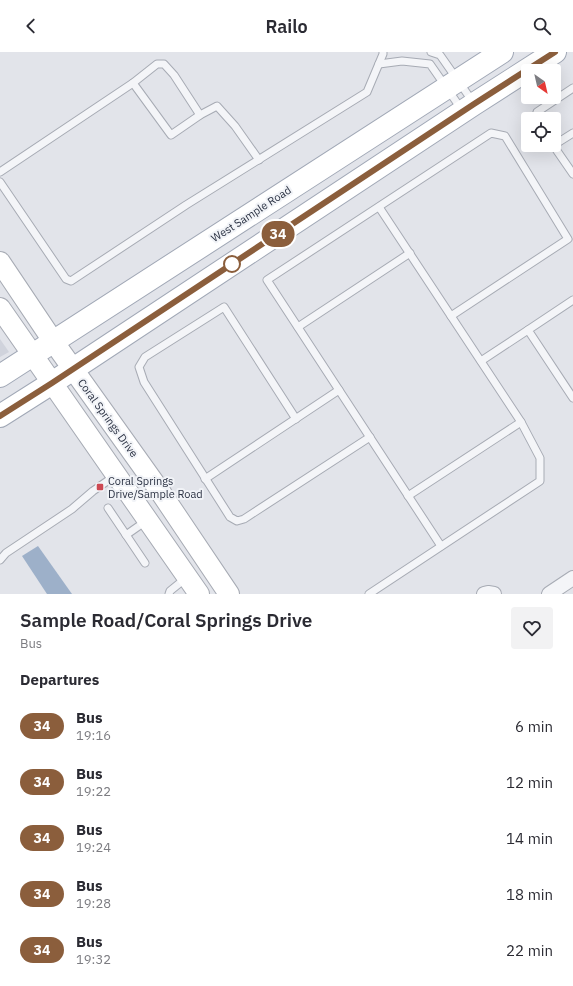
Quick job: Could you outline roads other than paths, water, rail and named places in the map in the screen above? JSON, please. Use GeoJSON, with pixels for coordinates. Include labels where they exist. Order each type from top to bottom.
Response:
{"type":"FeatureCollection","features":[{"type":"Feature","properties":{"kind":"main road","name":"West Sample Road"},"geometry":{"type":"LineString","coordinates":[[0,376],[502,52]]}},
{"type":"Feature","properties":{"kind":"main road"},"geometry":{"type":"LineString","coordinates":[[0,416],[556,52]]}},
{"type":"Feature","properties":{"kind":"main road","name":"Coral Springs Drive"},"geometry":{"type":"LineString","coordinates":[[0,262],[53,341],[155,484],[229,594]]}},
{"type":"Feature","properties":{"kind":"main road"},"geometry":{"type":"LineString","coordinates":[[0,308],[200,594]]}},
{"type":"Feature","properties":{"kind":"street"},"geometry":{"type":"LineString","coordinates":[[549,594],[573,578]]}},
{"type":"Feature","properties":{"kind":"street"},"geometry":{"type":"LineString","coordinates":[[484,594],[494,594]]}},
{"type":"Feature","properties":{"kind":"lane"},"geometry":{"type":"LineString","coordinates":[[431,52],[440,54],[453,84],[469,108]]}},
{"type":"Feature","properties":{"kind":"lane"},"geometry":{"type":"LineString","coordinates":[[0,182],[66,279],[72,281],[186,205],[367,92],[379,64],[386,53]]}},
{"type":"Feature","properties":{"kind":"lane"},"geometry":{"type":"LineString","coordinates":[[379,64],[402,61],[430,64],[453,84],[469,108]]}},
{"type":"Feature","properties":{"kind":"lane"},"geometry":{"type":"LineString","coordinates":[[0,172],[158,64],[164,64],[174,75],[200,115]]}},
{"type":"Feature","properties":{"kind":"lane"},"geometry":{"type":"LineString","coordinates":[[132,83],[171,135],[200,115],[217,106],[235,126],[259,160]]}},
{"type":"Feature","properties":{"kind":"lane"},"geometry":{"type":"LineString","coordinates":[[537,112],[573,88]]}},
{"type":"Feature","properties":{"kind":"lane"},"geometry":{"type":"LineString","coordinates":[[442,546],[267,280],[491,133],[506,136],[568,239],[451,316]]}},
{"type":"Feature","properties":{"kind":"lane"},"geometry":{"type":"LineString","coordinates":[[561,141],[573,133]]}},
{"type":"Feature","properties":{"kind":"lane"},"geometry":{"type":"LineString","coordinates":[[559,152],[573,174]]}},
{"type":"Feature","properties":{"kind":"lane"},"geometry":{"type":"LineString","coordinates":[[369,594],[540,481],[540,458],[521,422],[380,206]]}},
{"type":"Feature","properties":{"kind":"lane"},"geometry":{"type":"LineString","coordinates":[[298,327],[410,253]]}},
{"type":"Feature","properties":{"kind":"lane"},"geometry":{"type":"LineString","coordinates":[[481,361],[573,300]]}},
{"type":"Feature","properties":{"kind":"lane"},"geometry":{"type":"LineString","coordinates":[[296,419],[224,307],[145,357],[139,367],[144,382],[205,479],[230,517],[237,521],[244,520],[370,437]]}},
{"type":"Feature","properties":{"kind":"lane"},"geometry":{"type":"LineString","coordinates":[[528,330],[573,398]]}},
{"type":"Feature","properties":{"kind":"lane"},"geometry":{"type":"LineString","coordinates":[[205,479],[339,390]]}},
{"type":"Feature","properties":{"kind":"lane"},"geometry":{"type":"LineString","coordinates":[[408,496],[521,422]]}},
{"type":"Feature","properties":{"kind":"lane"},"geometry":{"type":"LineString","coordinates":[[0,560],[6,553],[72,509],[93,491],[116,475]]}},
{"type":"Feature","properties":{"kind":"lane"},"geometry":{"type":"LineString","coordinates":[[108,508],[145,563]]}},
{"type":"Feature","properties":{"kind":"lane"},"geometry":{"type":"LineString","coordinates":[[126,535],[148,520]]}},
{"type":"Feature","properties":{"kind":"lane"},"geometry":{"type":"LineString","coordinates":[[169,594],[170,591],[187,577]]}},
{"type":"Feature","properties":{"kind":"water"},"geometry":{"type":"Polygon","coordinates":[[[38,546],[72,594],[47,594],[22,556],[38,546]]]}},
{"type":"Feature","properties":{"kind":"place","name":"Coral Springs Drive/Sample Road"},"geometry":{"type":"Point","coordinates":[100,487]}}]}
